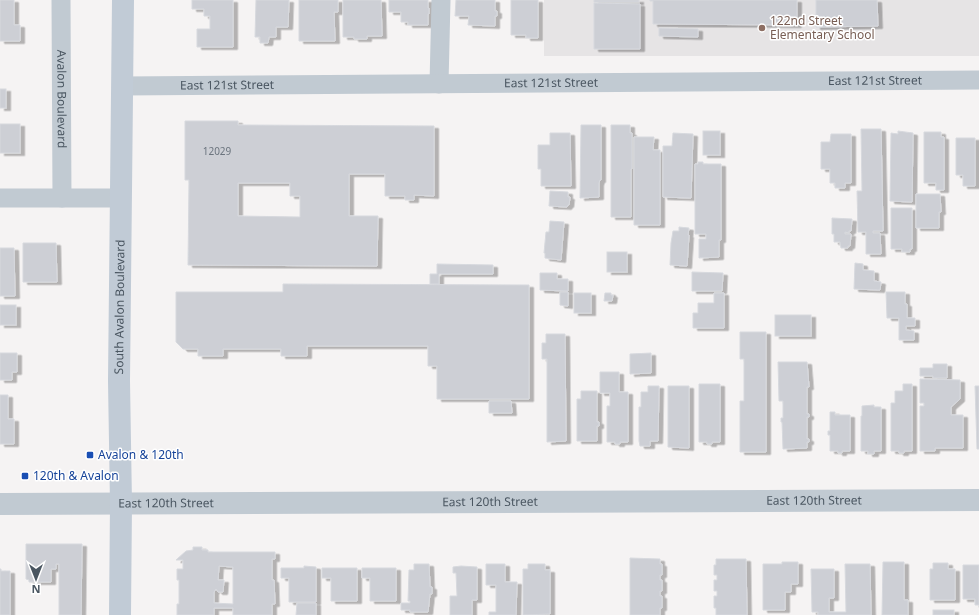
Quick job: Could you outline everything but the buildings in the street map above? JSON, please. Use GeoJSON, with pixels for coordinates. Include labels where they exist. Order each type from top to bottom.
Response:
{"type":"FeatureCollection","features":[{"type":"Feature","properties":{"kind":"main road","name":"South Avalon Boulevard"},"geometry":{"type":"LineString","coordinates":[[120,615],[121,504],[119,381],[123,0]]}},
{"type":"Feature","properties":{"kind":"street","name":"Avalon Boulevard"},"geometry":{"type":"LineString","coordinates":[[62,0],[62,198]]}},
{"type":"Feature","properties":{"kind":"street"},"geometry":{"type":"LineString","coordinates":[[439,84],[441,0]]}},
{"type":"Feature","properties":{"kind":"street","name":"East 121st Street"},"geometry":{"type":"LineString","coordinates":[[123,86],[979,80]]}},
{"type":"Feature","properties":{"kind":"street"},"geometry":{"type":"LineString","coordinates":[[0,198],[121,198]]}},
{"type":"Feature","properties":{"kind":"street","name":"East 120th Street"},"geometry":{"type":"LineString","coordinates":[[0,504],[979,500]]}},
{"type":"Feature","properties":{"kind":"shaded area","name":"122nd Street Elementary School"},"geometry":{"type":"Polygon","coordinates":[[[544,0],[979,0],[979,56],[544,56],[544,0]]]}},
{"type":"Feature","properties":{"kind":"place","name":"122nd Street Elementary School"},"geometry":{"type":"Point","coordinates":[762,28]}},
{"type":"Feature","properties":{"kind":"place","name":"Avalon & 120th"},"geometry":{"type":"Point","coordinates":[90,455]}},
{"type":"Feature","properties":{"kind":"place","name":"120th & Avalon"},"geometry":{"type":"Point","coordinates":[25,476]}}]}
